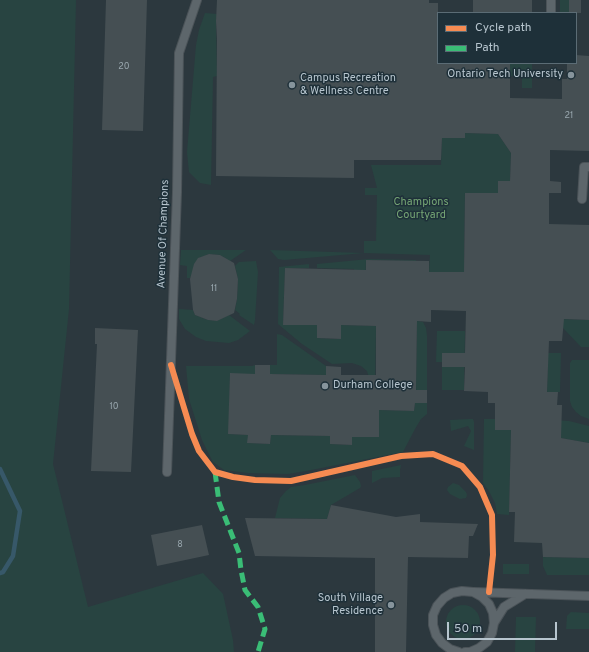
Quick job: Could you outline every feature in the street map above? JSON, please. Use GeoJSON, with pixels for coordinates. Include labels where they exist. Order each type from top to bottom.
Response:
{"type":"FeatureCollection","features":[{"type":"Feature","properties":{"kind":"lane","name":"Avenue Of Champions"},"geometry":{"type":"LineString","coordinates":[[166,472],[176,192],[179,53],[197,0]]}},
{"type":"Feature","properties":{"kind":"lane"},"geometry":{"type":"LineString","coordinates":[[551,0],[551,12]]}},
{"type":"Feature","properties":{"kind":"lane"},"geometry":{"type":"LineString","coordinates":[[582,199],[584,167],[589,167]]}},
{"type":"Feature","properties":{"kind":"lane"},"geometry":{"type":"LineString","coordinates":[[459,652],[450,649],[442,643],[436,635],[433,625],[433,615],[437,606],[444,598],[452,593],[462,591],[589,596]]}},
{"type":"Feature","properties":{"kind":"lane"},"geometry":{"type":"LineString","coordinates":[[465,652],[479,648],[487,642],[492,633],[494,623],[493,613],[489,604],[482,597],[472,592]]}},
{"type":"Feature","properties":{"kind":"lane"},"geometry":{"type":"LineString","coordinates":[[494,623],[504,607],[526,594]]}},
{"type":"Feature","properties":{"kind":"green space"},"geometry":{"type":"Polygon","coordinates":[[[0,0],[76,0],[69,309],[53,464],[88,607],[203,573],[223,594],[233,640],[234,652],[0,652],[0,0]]]}},
{"type":"Feature","properties":{"kind":"green space"},"geometry":{"type":"Polygon","coordinates":[[[560,0],[569,0],[569,12],[560,12],[560,0]]]}},
{"type":"Feature","properties":{"kind":"green space"},"geometry":{"type":"Polygon","coordinates":[[[205,13],[217,14],[217,76],[213,77],[211,185],[200,183],[189,172],[187,152],[196,45],[205,13]]]}},
{"type":"Feature","properties":{"kind":"green space"},"geometry":{"type":"Polygon","coordinates":[[[510,64],[532,64],[532,88],[522,88],[522,76],[510,76],[510,64]]]}},
{"type":"Feature","properties":{"kind":"green space","name":"Champions Courtyard"},"geometry":{"type":"Polygon","coordinates":[[[465,133],[498,134],[511,153],[510,181],[498,181],[498,193],[465,193],[464,261],[495,272],[429,272],[430,255],[364,253],[364,241],[376,241],[377,195],[365,195],[365,188],[377,188],[371,165],[441,165],[442,138],[465,133]]]}},
{"type":"Feature","properties":{"kind":"green space"},"geometry":{"type":"Polygon","coordinates":[[[181,250],[246,250],[230,261],[220,255],[209,254],[199,258],[190,278],[187,278],[187,266],[180,265],[181,250]]]}},
{"type":"Feature","properties":{"kind":"green space"},"geometry":{"type":"Polygon","coordinates":[[[270,250],[364,253],[284,260],[278,259],[270,250]]]}},
{"type":"Feature","properties":{"kind":"green space"},"geometry":{"type":"Polygon","coordinates":[[[369,259],[416,261],[366,260],[365,291],[354,290],[354,269],[317,268],[317,264],[369,259]]]}},
{"type":"Feature","properties":{"kind":"green space"},"geometry":{"type":"Polygon","coordinates":[[[256,261],[258,272],[254,325],[239,315],[240,314],[235,310],[238,279],[235,266],[239,262],[256,261]]]}},
{"type":"Feature","properties":{"kind":"green space"},"geometry":{"type":"Polygon","coordinates":[[[309,264],[309,268],[285,268],[283,325],[317,325],[317,338],[340,339],[341,325],[376,326],[375,390],[367,371],[361,366],[352,363],[332,364],[302,344],[278,324],[279,267],[309,264]]]}},
{"type":"Feature","properties":{"kind":"green space"},"geometry":{"type":"Polygon","coordinates":[[[179,309],[193,310],[195,315],[208,320],[217,321],[229,315],[250,331],[238,340],[229,343],[206,341],[196,337],[185,329],[179,319],[179,309]]]}},
{"type":"Feature","properties":{"kind":"green space"},"geometry":{"type":"Polygon","coordinates":[[[560,319],[589,320],[589,347],[581,347],[563,328],[560,319]]]}},
{"type":"Feature","properties":{"kind":"green space"},"geometry":{"type":"Polygon","coordinates":[[[417,321],[423,322],[426,328],[427,390],[416,390],[417,321]]]}},
{"type":"Feature","properties":{"kind":"green space"},"geometry":{"type":"Polygon","coordinates":[[[437,331],[465,331],[464,390],[442,390],[442,362],[436,362],[437,331]]]}},
{"type":"Feature","properties":{"kind":"green space"},"geometry":{"type":"Polygon","coordinates":[[[277,334],[282,335],[326,366],[326,375],[270,374],[270,365],[277,365],[277,334]]]}},
{"type":"Feature","properties":{"kind":"green space"},"geometry":{"type":"Polygon","coordinates":[[[548,353],[561,353],[560,392],[547,392],[548,353]]]}},
{"type":"Feature","properties":{"kind":"green space"},"geometry":{"type":"Polygon","coordinates":[[[572,360],[589,360],[589,419],[576,412],[570,401],[570,363],[572,360]]]}},
{"type":"Feature","properties":{"kind":"green space"},"geometry":{"type":"Polygon","coordinates":[[[255,365],[255,374],[230,374],[229,434],[248,435],[248,443],[270,444],[271,435],[330,436],[330,444],[351,445],[352,437],[379,437],[379,410],[414,411],[415,403],[427,403],[427,414],[421,419],[403,452],[288,474],[248,473],[224,470],[213,462],[202,440],[189,399],[186,366],[255,365]]]}},
{"type":"Feature","properties":{"kind":"green space"},"geometry":{"type":"Polygon","coordinates":[[[473,419],[474,450],[464,446],[471,431],[468,426],[451,431],[450,420],[473,419]]]}},
{"type":"Feature","properties":{"kind":"green space"},"geometry":{"type":"Polygon","coordinates":[[[484,419],[495,419],[495,430],[511,430],[509,515],[497,514],[495,503],[483,483],[484,419]]]}},
{"type":"Feature","properties":{"kind":"green space"},"geometry":{"type":"Polygon","coordinates":[[[554,420],[569,421],[589,426],[589,443],[561,438],[554,420]]]}},
{"type":"Feature","properties":{"kind":"green space"},"geometry":{"type":"Polygon","coordinates":[[[401,465],[400,477],[382,478],[372,483],[372,471],[401,465]]]}},
{"type":"Feature","properties":{"kind":"green space"},"geometry":{"type":"Polygon","coordinates":[[[355,475],[360,482],[360,488],[331,505],[327,519],[275,518],[280,498],[291,487],[355,475]]]}},
{"type":"Feature","properties":{"kind":"green space"},"geometry":{"type":"Polygon","coordinates":[[[453,483],[459,485],[466,492],[466,498],[460,499],[450,494],[447,490],[453,483]]]}},
{"type":"Feature","properties":{"kind":"green space"},"geometry":{"type":"Polygon","coordinates":[[[543,557],[589,558],[589,575],[547,575],[543,566],[543,557]]]}},
{"type":"Feature","properties":{"kind":"green space"},"geometry":{"type":"Polygon","coordinates":[[[503,564],[529,564],[529,574],[503,574],[503,564]]]}},
{"type":"Feature","properties":{"kind":"green space"},"geometry":{"type":"Polygon","coordinates":[[[460,605],[466,605],[470,606],[477,612],[480,622],[479,629],[473,636],[466,639],[460,639],[456,638],[449,632],[446,625],[446,619],[447,615],[453,608],[460,605]]]}},
{"type":"Feature","properties":{"kind":"green space"},"geometry":{"type":"Polygon","coordinates":[[[571,612],[589,613],[589,629],[566,629],[567,616],[571,612]]]}},
{"type":"Feature","properties":{"kind":"green space"},"geometry":{"type":"Polygon","coordinates":[[[516,617],[536,617],[535,652],[515,652],[516,617]]]}},
{"type":"Feature","properties":{"kind":"building"},"geometry":{"type":"Polygon","coordinates":[[[106,0],[147,0],[143,131],[102,130],[106,0]]]}},
{"type":"Feature","properties":{"kind":"building"},"geometry":{"type":"Polygon","coordinates":[[[217,0],[429,0],[429,3],[438,3],[437,64],[510,64],[510,98],[562,99],[562,79],[567,79],[567,64],[577,64],[577,55],[589,56],[589,151],[550,150],[550,181],[561,182],[561,193],[549,193],[549,224],[589,225],[589,320],[564,319],[562,341],[549,341],[547,392],[558,392],[557,405],[562,405],[561,438],[589,443],[589,558],[543,557],[542,543],[514,542],[515,512],[509,512],[511,430],[495,430],[495,403],[488,403],[488,392],[464,391],[465,367],[442,367],[442,353],[465,353],[466,311],[431,310],[431,322],[417,321],[416,390],[427,390],[427,403],[415,403],[414,411],[379,410],[379,437],[352,437],[352,445],[330,444],[330,436],[271,435],[270,444],[247,443],[248,435],[228,434],[230,373],[255,374],[255,365],[270,365],[270,374],[326,375],[326,366],[341,367],[341,375],[376,375],[376,326],[341,325],[341,339],[317,338],[317,325],[283,325],[285,268],[366,270],[366,260],[429,261],[429,272],[464,272],[465,193],[498,193],[498,181],[510,181],[511,153],[498,134],[465,133],[465,138],[442,138],[441,160],[354,160],[354,178],[216,176],[217,0]]]}},
{"type":"Feature","properties":{"kind":"building"},"geometry":{"type":"Polygon","coordinates":[[[473,0],[532,0],[532,12],[473,12],[473,0]]]}},
{"type":"Feature","properties":{"kind":"building"},"geometry":{"type":"Polygon","coordinates":[[[569,0],[581,0],[581,13],[569,12],[569,0]]]}},
{"type":"Feature","properties":{"kind":"building"},"geometry":{"type":"Polygon","coordinates":[[[209,254],[220,255],[234,263],[238,279],[237,299],[234,313],[217,321],[208,320],[195,315],[193,310],[190,279],[194,264],[198,258],[209,254]]]}},
{"type":"Feature","properties":{"kind":"building"},"geometry":{"type":"Polygon","coordinates":[[[95,328],[138,330],[131,472],[91,471],[97,344],[95,344],[95,328]]]}},
{"type":"Feature","properties":{"kind":"building","name":"South Village Residence"},"geometry":{"type":"Polygon","coordinates":[[[331,505],[396,517],[420,514],[420,522],[478,524],[473,536],[469,536],[468,558],[408,557],[406,652],[375,652],[375,558],[255,556],[245,518],[327,519],[331,505]]]}},
{"type":"Feature","properties":{"kind":"building"},"geometry":{"type":"Polygon","coordinates":[[[202,525],[209,555],[157,566],[151,535],[202,525]]]}},
{"type":"Feature","properties":{"kind":"waterway"},"geometry":{"type":"LineString","coordinates":[[0,469],[20,511],[13,556],[3,572],[0,573]]}},
{"type":"Feature","properties":{"kind":"marked path"},"geometry":{"type":"LineString","coordinates":[[215,472],[219,502],[239,553],[245,590],[258,607],[265,629],[258,652]]}},
{"type":"Feature","properties":{"kind":"cycle path"},"geometry":{"type":"LineString","coordinates":[[171,365],[192,434],[199,451],[215,472],[233,477],[255,480],[291,481],[401,456],[433,454],[462,466],[480,487],[492,515],[493,555],[489,592]]}},
{"type":"Feature","properties":{"kind":"place","name":"Ontario Tech University"},"geometry":{"type":"Point","coordinates":[571,75]}},
{"type":"Feature","properties":{"kind":"place","name":"Campus Recreation & Wellness Centre"},"geometry":{"type":"Point","coordinates":[292,85]}},
{"type":"Feature","properties":{"kind":"place","name":"Durham College"},"geometry":{"type":"Point","coordinates":[325,386]}},
{"type":"Feature","properties":{"kind":"place","name":"South Village Residence"},"geometry":{"type":"Point","coordinates":[391,605]}}]}
